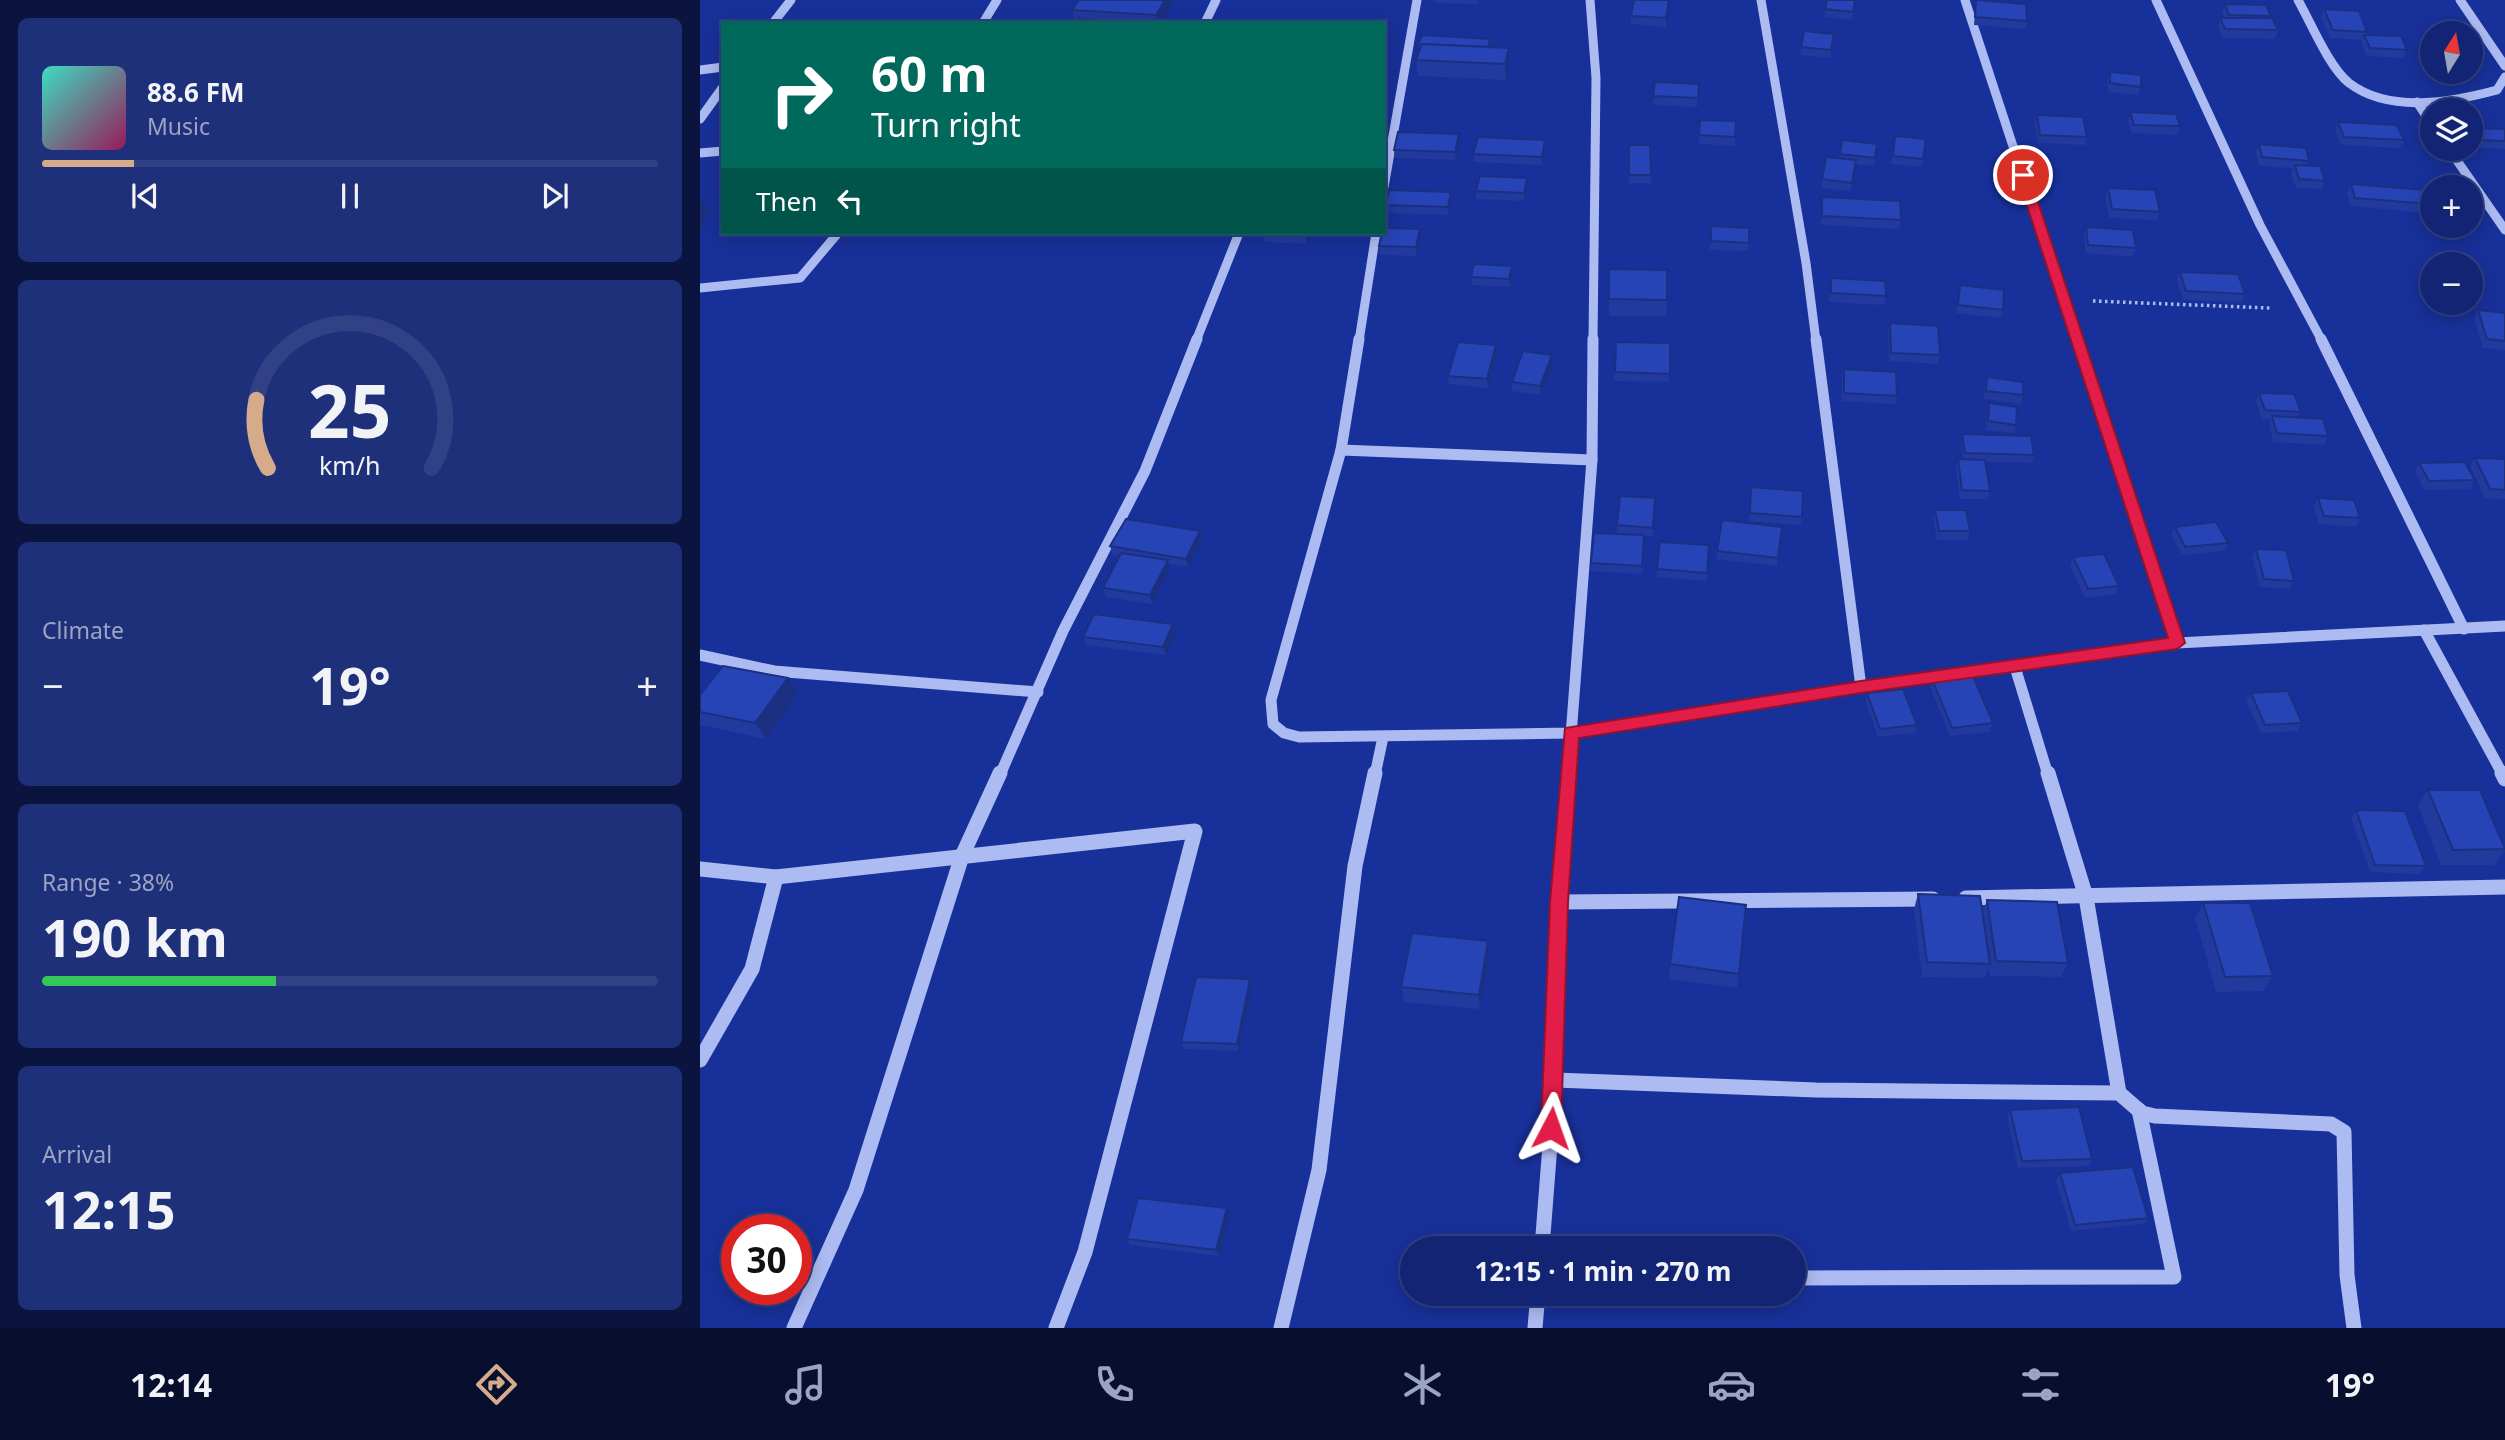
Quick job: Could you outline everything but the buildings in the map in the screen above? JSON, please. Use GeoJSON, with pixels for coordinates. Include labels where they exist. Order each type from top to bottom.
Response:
{"type":"FeatureCollection","features":[{"type":"Feature","properties":{"kind":"street"},"geometry":{"type":"LineString","coordinates":[[775,21],[791,0]]}},
{"type":"Feature","properties":{"kind":"street"},"geometry":{"type":"LineString","coordinates":[[984,21],[997,0]]}},
{"type":"Feature","properties":{"kind":"street"},"geometry":{"type":"LineString","coordinates":[[1206,21],[1216,0]]}},
{"type":"Feature","properties":{"kind":"street"},"geometry":{"type":"LineString","coordinates":[[1386,175],[1416,0]]}},
{"type":"Feature","properties":{"kind":"street"},"geometry":{"type":"LineString","coordinates":[[1543,1236],[1555,1080],[1559,902],[1592,460],[1596,78],[1590,0]]}},
{"type":"Feature","properties":{"kind":"street"},"geometry":{"type":"LineString","coordinates":[[1762,0],[1806,262],[1861,687]]}},
{"type":"Feature","properties":{"kind":"street"},"geometry":{"type":"LineString","coordinates":[[1965,0],[2177,643]]}},
{"type":"Feature","properties":{"kind":"street"},"geometry":{"type":"LineString","coordinates":[[2156,0],[2260,225],[2306,309],[2464,629]]}},
{"type":"Feature","properties":{"kind":"street"},"geometry":{"type":"LineString","coordinates":[[2298,0],[2348,82],[2378,96],[2417,103],[2479,95],[2497,90],[2505,78]]}},
{"type":"Feature","properties":{"kind":"street"},"geometry":{"type":"LineString","coordinates":[[2460,0],[2505,66]]}},
{"type":"Feature","properties":{"kind":"street"},"geometry":{"type":"LineString","coordinates":[[700,70],[721,67]]}},
{"type":"Feature","properties":{"kind":"street"},"geometry":{"type":"LineString","coordinates":[[700,119],[721,90]]}},
{"type":"Feature","properties":{"kind":"street"},"geometry":{"type":"LineString","coordinates":[[2417,103],[2420,107]]}},
{"type":"Feature","properties":{"kind":"street"},"geometry":{"type":"LineString","coordinates":[[700,153],[721,151]]}},
{"type":"Feature","properties":{"kind":"street"},"geometry":{"type":"LineString","coordinates":[[2457,161],[2505,230]]}},
{"type":"Feature","properties":{"kind":"street"},"geometry":{"type":"LineString","coordinates":[[700,288],[800,278],[836,235]]}},
{"type":"Feature","properties":{"kind":"street"},"geometry":{"type":"LineString","coordinates":[[794,1328],[856,1190],[962,856],[1038,692],[1063,631],[1145,471],[1238,235]]}},
{"type":"Feature","properties":{"kind":"street"},"geometry":{"type":"LineString","coordinates":[[1376,235],[1340,450],[1271,701],[1273,723],[1284,733],[1299,737],[1571,733],[1861,687],[2177,643],[2505,626]]}},
{"type":"Feature","properties":{"kind":"street"},"geometry":{"type":"LineString","coordinates":[[1340,450],[1592,460]]}},
{"type":"Feature","properties":{"kind":"street"},"geometry":{"type":"LineString","coordinates":[[2424,630],[2505,779]]}},
{"type":"Feature","properties":{"kind":"street"},"geometry":{"type":"LineString","coordinates":[[700,655],[774,671],[1038,692]]}},
{"type":"Feature","properties":{"kind":"street"},"geometry":{"type":"LineString","coordinates":[[2015,667],[2086,897],[2119,1093]]}},
{"type":"Feature","properties":{"kind":"street"},"geometry":{"type":"LineString","coordinates":[[1281,1328],[1319,1170],[1355,866],[1383,737]]}},
{"type":"Feature","properties":{"kind":"street"},"geometry":{"type":"LineString","coordinates":[[700,870],[776,877],[1195,831],[1085,1252],[1056,1328]]}},
{"type":"Feature","properties":{"kind":"street"},"geometry":{"type":"LineString","coordinates":[[700,1060],[752,969],[776,877]]}},
{"type":"Feature","properties":{"kind":"street"},"geometry":{"type":"LineString","coordinates":[[1559,902],[2086,897],[2505,887]]}},
{"type":"Feature","properties":{"kind":"street"},"geometry":{"type":"LineString","coordinates":[[1555,1080],[1816,1090],[2119,1093],[2145,1114],[2155,1116],[2331,1124],[2342,1128],[2344,1138],[2347,1275],[2354,1328]]}},
{"type":"Feature","properties":{"kind":"street"},"geometry":{"type":"LineString","coordinates":[[1806,1278],[2174,1276],[2139,1110]]}},
{"type":"Feature","properties":{"kind":"street"},"geometry":{"type":"LineString","coordinates":[[1535,1328],[1537,1306]]}},
{"type":"Feature","properties":{"kind":"path"},"geometry":{"type":"LineString","coordinates":[[2064,300],[2306,309]]}},
{"type":"Feature","properties":{"kind":"route"},"geometry":{"type":"LineString","coordinates":[[1551,1128],[1555,1080],[1559,902],[1571,733],[1861,687],[2177,643],[2023,175]]}}]}
